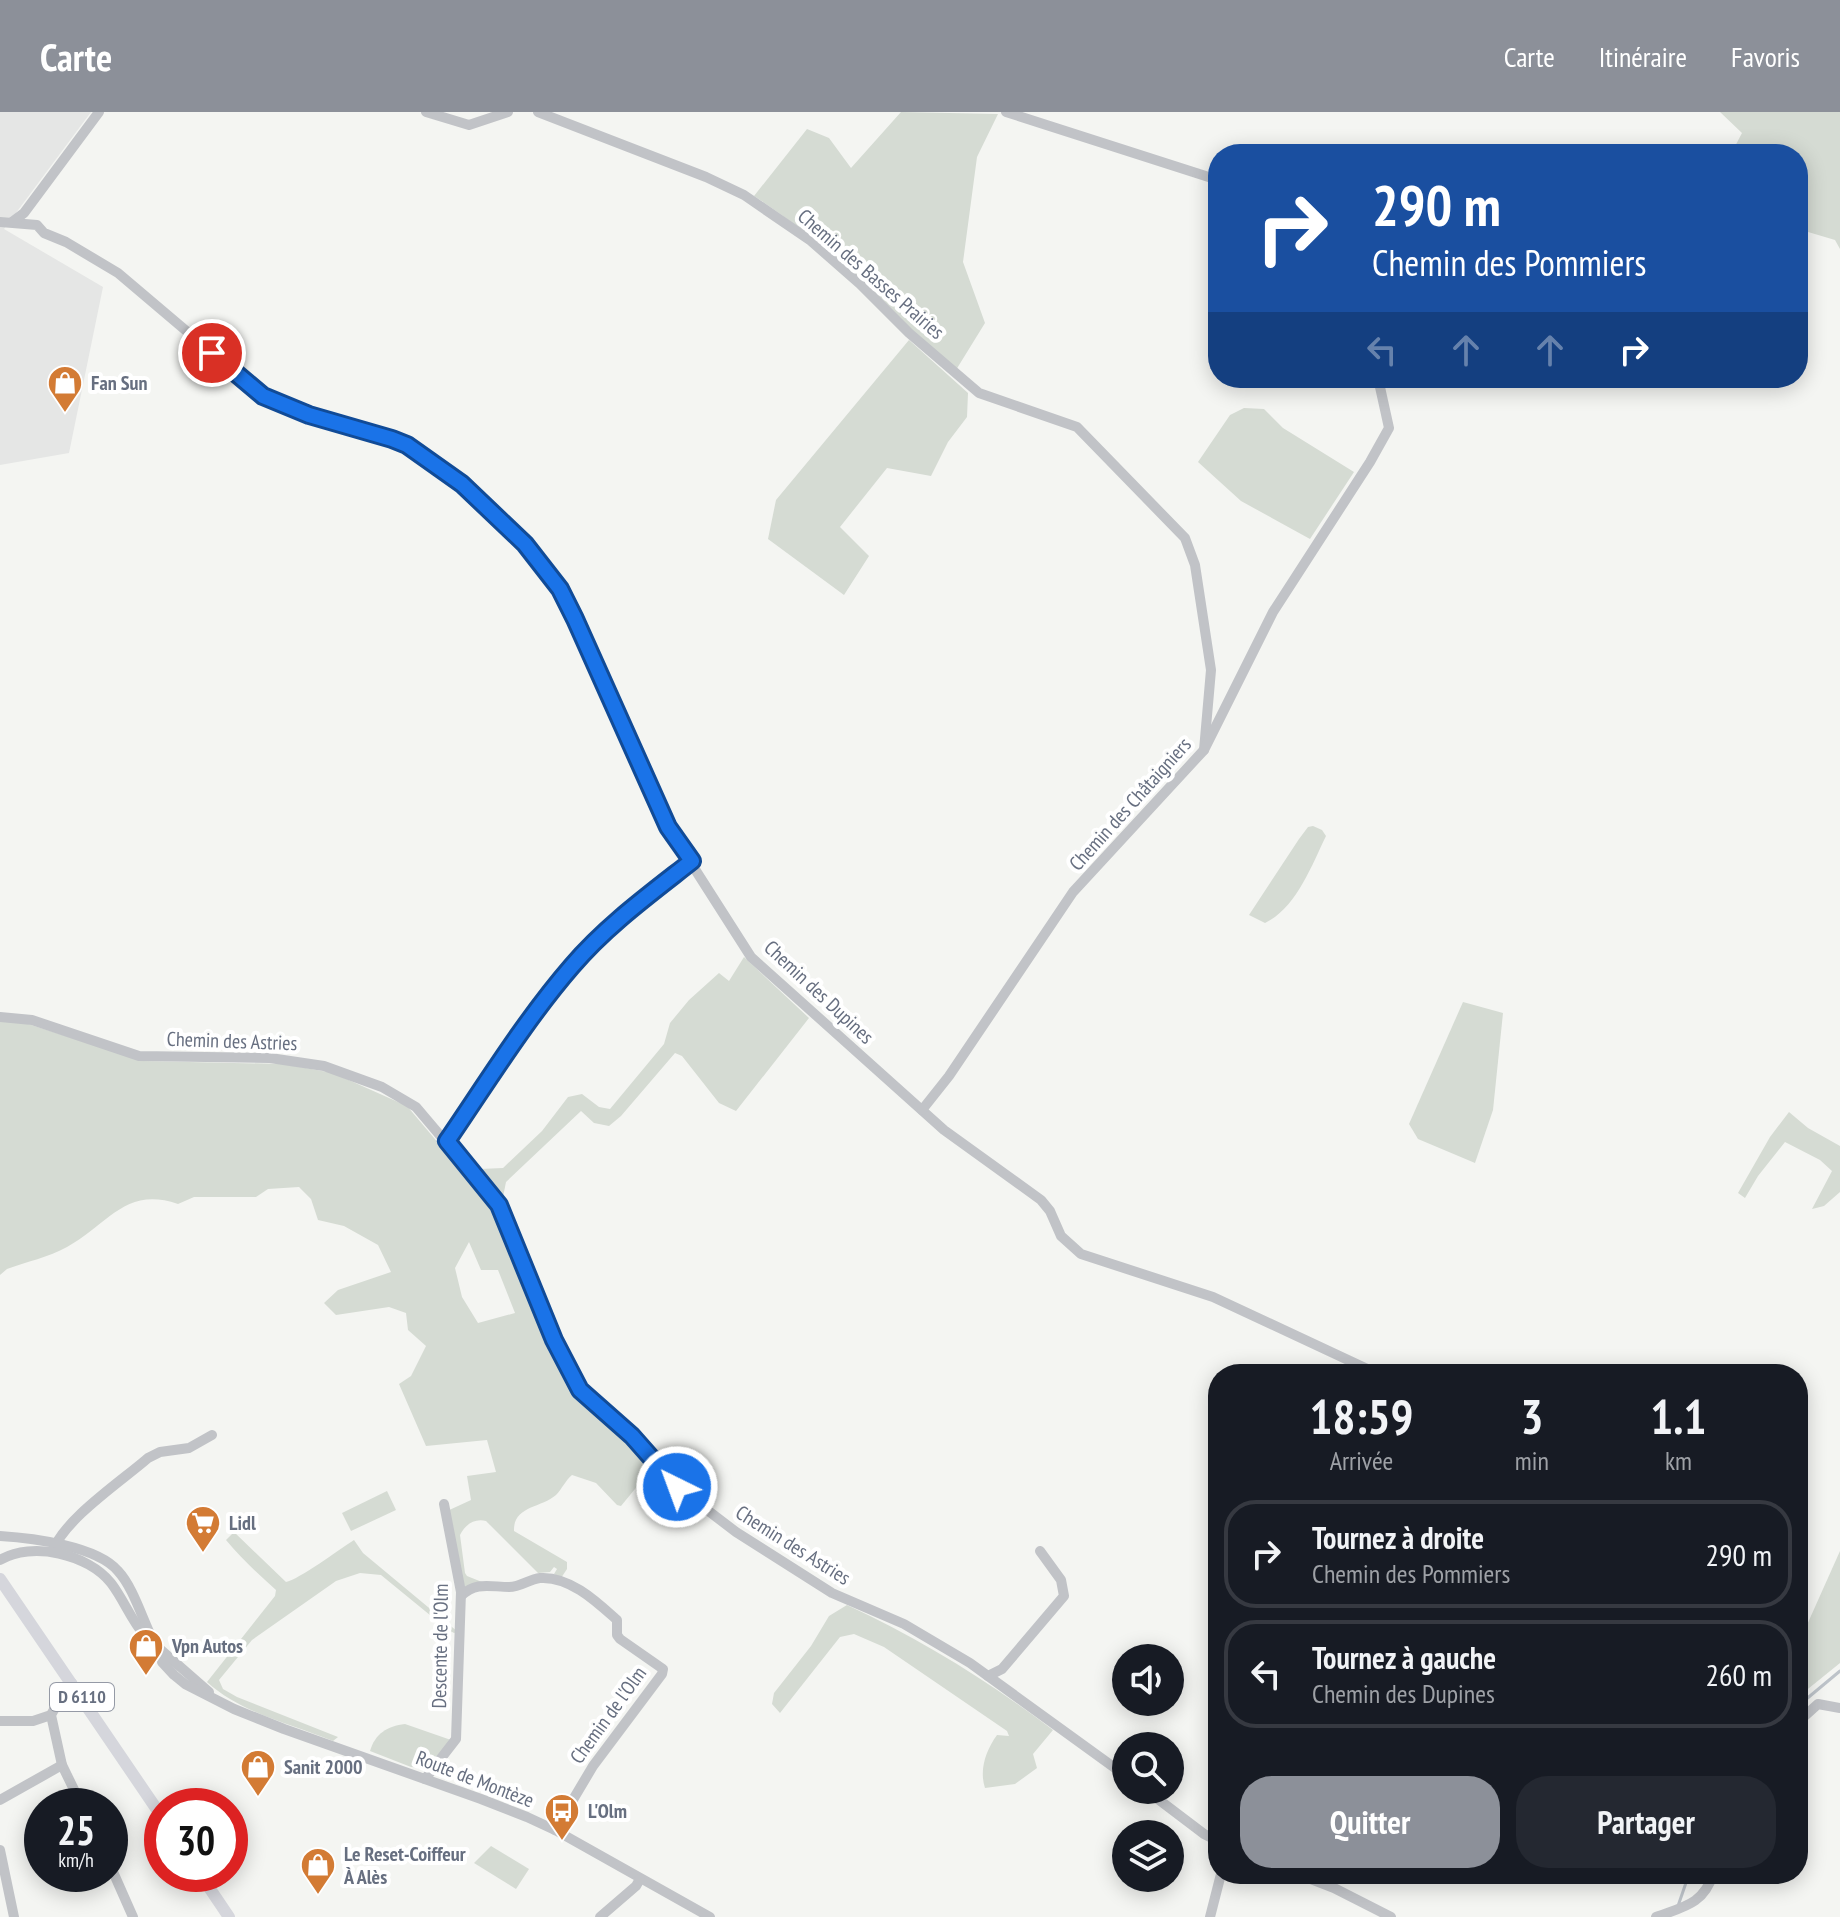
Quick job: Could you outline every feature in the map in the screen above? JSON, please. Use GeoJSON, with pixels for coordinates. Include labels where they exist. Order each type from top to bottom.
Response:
{"type":"FeatureCollection","features":[{"type":"Feature","properties":{"kind":"main road","name":"D 6110"},"geometry":{"type":"LineString","coordinates":[[0,1579],[144,1790]]}},
{"type":"Feature","properties":{"kind":"main road"},"geometry":{"type":"LineString","coordinates":[[212,1892],[229,1917]]}},
{"type":"Feature","properties":{"kind":"street"},"geometry":{"type":"LineString","coordinates":[[12,222],[24,213],[99,112]]}},
{"type":"Feature","properties":{"kind":"street"},"geometry":{"type":"LineString","coordinates":[[426,112],[469,125],[508,112]]}},
{"type":"Feature","properties":{"kind":"street","name":"Chemin des Basses Prairies"},"geometry":{"type":"LineString","coordinates":[[538,112],[706,177],[768,210],[811,241],[979,393],[1077,427],[1185,538],[1195,565],[1211,670],[1204,750]]}},
{"type":"Feature","properties":{"kind":"street"},"geometry":{"type":"LineString","coordinates":[[1006,112],[1208,177]]}},
{"type":"Feature","properties":{"kind":"street","name":"Chemin des Dupines"},"geometry":{"type":"LineString","coordinates":[[0,222],[37,225],[44,233],[66,242],[118,273],[263,396],[309,415],[407,445],[462,484],[525,544],[560,589],[668,827],[751,957],[944,1130],[1041,1200],[1050,1211],[1061,1236],[1081,1254],[1213,1297],[1357,1364]]}},
{"type":"Feature","properties":{"kind":"street","name":"Chemin des Châtaigniers"},"geometry":{"type":"LineString","coordinates":[[922,1110],[949,1076],[1073,892],[1204,750],[1280,601],[1389,428],[1380,388]]}},
{"type":"Feature","properties":{"kind":"street"},"geometry":{"type":"LineString","coordinates":[[447,1141],[571,967],[604,932],[692,861]]}},
{"type":"Feature","properties":{"kind":"street","name":"Chemin des Astries"},"geometry":{"type":"LineString","coordinates":[[0,1017],[32,1020],[139,1056],[270,1058],[335,1069],[382,1087],[416,1107],[499,1205],[554,1340],[580,1390],[632,1436],[677,1487],[736,1532],[832,1593],[904,1624],[988,1676],[1112,1766]]}},
{"type":"Feature","properties":{"kind":"street"},"geometry":{"type":"LineString","coordinates":[[54,1548],[62,1533],[148,1458],[160,1452],[189,1448],[212,1435]]}},
{"type":"Feature","properties":{"kind":"street","name":"Descente de l'Olm"},"geometry":{"type":"LineString","coordinates":[[425,1779],[456,1739],[461,1596],[444,1504]]}},
{"type":"Feature","properties":{"kind":"street","name":"Route de Montèze"},"geometry":{"type":"LineString","coordinates":[[0,1536],[54,1548],[103,1575],[113,1586],[136,1626],[216,1699],[284,1729],[481,1799],[555,1830],[710,1917]]}},
{"type":"Feature","properties":{"kind":"street","name":"Route de Montèze"},"geometry":{"type":"LineString","coordinates":[[0,1560],[11,1554],[54,1548]]}},
{"type":"Feature","properties":{"kind":"street"},"geometry":{"type":"LineString","coordinates":[[988,1676],[1002,1669],[1064,1596],[1061,1580],[1040,1551]]}},
{"type":"Feature","properties":{"kind":"street","name":"Chemin de l'Olm"},"geometry":{"type":"LineString","coordinates":[[461,1596],[468,1589],[483,1585],[516,1586],[542,1578],[562,1581],[574,1586],[606,1610],[617,1620],[620,1639],[663,1669],[593,1766],[555,1830]]}},
{"type":"Feature","properties":{"kind":"street"},"geometry":{"type":"LineString","coordinates":[[0,1721],[33,1721],[51,1715],[72,1683]]}},
{"type":"Feature","properties":{"kind":"street"},"geometry":{"type":"LineString","coordinates":[[1808,1713],[1818,1704],[1840,1708]]}},
{"type":"Feature","properties":{"kind":"street"},"geometry":{"type":"LineString","coordinates":[[51,1715],[62,1765],[73,1788]]}},
{"type":"Feature","properties":{"kind":"street"},"geometry":{"type":"LineString","coordinates":[[0,1800],[62,1765]]}},
{"type":"Feature","properties":{"kind":"street"},"geometry":{"type":"LineString","coordinates":[[1164,1804],[1208,1836]]}},
{"type":"Feature","properties":{"kind":"street"},"geometry":{"type":"LineString","coordinates":[[0,1850],[14,1917]]}},
{"type":"Feature","properties":{"kind":"street"},"geometry":{"type":"LineString","coordinates":[[600,1917],[640,1879]]}},
{"type":"Feature","properties":{"kind":"street"},"geometry":{"type":"LineString","coordinates":[[1210,1917],[1218,1884]]}},
{"type":"Feature","properties":{"kind":"street"},"geometry":{"type":"LineString","coordinates":[[1324,1884],[1391,1917]]}},
{"type":"Feature","properties":{"kind":"street"},"geometry":{"type":"LineString","coordinates":[[1656,1917],[1698,1899],[1709,1884]]}},
{"type":"Feature","properties":{"kind":"street"},"geometry":{"type":"LineString","coordinates":[[122,1892],[133,1917]]}},
{"type":"Feature","properties":{"kind":"shaded area"},"geometry":{"type":"Polygon","coordinates":[[[0,112],[91,112],[4,229],[103,287],[69,453],[0,465],[0,112]]]}},
{"type":"Feature","properties":{"kind":"shaded area"},"geometry":{"type":"Polygon","coordinates":[[[901,112],[998,114],[977,157],[963,262],[985,323],[956,370],[808,235],[754,196],[807,129],[829,138],[851,168],[901,112]]]}},
{"type":"Feature","properties":{"kind":"shaded area"},"geometry":{"type":"Polygon","coordinates":[[[1720,112],[1840,112],[1840,249],[1835,240],[1808,232],[1808,144],[1736,144],[1742,133],[1720,112]]]}},
{"type":"Feature","properties":{"kind":"shaded area"},"geometry":{"type":"Polygon","coordinates":[[[909,340],[968,393],[967,417],[948,442],[931,476],[887,468],[840,527],[869,556],[844,595],[768,539],[776,500],[909,340]]]}},
{"type":"Feature","properties":{"kind":"shaded area"},"geometry":{"type":"Polygon","coordinates":[[[1244,408],[1264,409],[1283,428],[1354,472],[1310,539],[1241,501],[1198,462],[1230,415],[1244,408]]]}},
{"type":"Feature","properties":{"kind":"shaded area"},"geometry":{"type":"Polygon","coordinates":[[[1313,826],[1326,836],[1294,897],[1265,923],[1249,915],[1299,839],[1308,827],[1313,826]]]}},
{"type":"Feature","properties":{"kind":"shaded area"},"geometry":{"type":"Polygon","coordinates":[[[744,957],[809,1018],[736,1111],[719,1103],[682,1056],[675,1053],[609,1126],[594,1123],[581,1111],[506,1182],[503,1197],[480,1169],[503,1168],[542,1131],[568,1097],[582,1094],[599,1107],[610,1109],[664,1044],[670,1023],[689,1000],[719,973],[729,981],[744,957]]]}},
{"type":"Feature","properties":{"kind":"shaded area"},"geometry":{"type":"Polygon","coordinates":[[[1463,1002],[1503,1013],[1493,1110],[1475,1163],[1418,1139],[1409,1124],[1463,1002]]]}},
{"type":"Feature","properties":{"kind":"shaded area"},"geometry":{"type":"Polygon","coordinates":[[[0,1020],[25,1023],[144,1061],[284,1064],[333,1073],[407,1106],[494,1209],[573,1391],[627,1437],[653,1467],[621,1506],[596,1483],[572,1475],[556,1495],[518,1517],[514,1531],[567,1562],[567,1569],[561,1578],[554,1574],[557,1569],[554,1567],[550,1572],[538,1573],[486,1521],[470,1523],[460,1535],[465,1573],[482,1582],[465,1588],[445,1512],[471,1500],[467,1476],[496,1472],[487,1440],[426,1446],[399,1384],[411,1376],[426,1346],[408,1330],[406,1313],[389,1307],[336,1315],[324,1303],[338,1290],[391,1272],[378,1245],[344,1226],[318,1220],[311,1199],[299,1187],[268,1189],[256,1197],[194,1197],[178,1204],[144,1200],[118,1210],[67,1247],[7,1269],[0,1275],[0,1020]],[[469,1242],[455,1268],[462,1297],[478,1323],[515,1313],[498,1270],[481,1270],[469,1242]]]}},
{"type":"Feature","properties":{"kind":"shaded area"},"geometry":{"type":"Polygon","coordinates":[[[1789,1112],[1808,1128],[1840,1146],[1840,1192],[1824,1206],[1812,1209],[1832,1171],[1820,1160],[1785,1142],[1745,1198],[1738,1193],[1770,1137],[1789,1112]]]}},
{"type":"Feature","properties":{"kind":"shaded area"},"geometry":{"type":"Polygon","coordinates":[[[387,1491],[396,1510],[351,1531],[342,1513],[387,1491]]]}},
{"type":"Feature","properties":{"kind":"shaded area"},"geometry":{"type":"Polygon","coordinates":[[[234,1532],[286,1582],[354,1540],[363,1553],[458,1632],[447,1629],[381,1575],[360,1573],[336,1581],[252,1640],[219,1680],[223,1689],[237,1697],[338,1737],[333,1741],[251,1710],[207,1682],[275,1596],[276,1590],[226,1540],[234,1532]]]}},
{"type":"Feature","properties":{"kind":"shaded area"},"geometry":{"type":"Polygon","coordinates":[[[1840,1551],[1840,1663],[1808,1689],[1808,1623],[1840,1551]]]}},
{"type":"Feature","properties":{"kind":"shaded area"},"geometry":{"type":"Polygon","coordinates":[[[847,1605],[953,1662],[1053,1730],[1033,1754],[1037,1768],[1015,1784],[985,1788],[983,1767],[987,1754],[997,1735],[1009,1736],[1007,1731],[884,1647],[854,1634],[840,1637],[780,1713],[772,1704],[774,1693],[811,1646],[829,1616],[847,1605]]]}},
{"type":"Feature","properties":{"kind":"shaded area"},"geometry":{"type":"Polygon","coordinates":[[[405,1724],[451,1740],[427,1768],[411,1767],[370,1751],[383,1732],[405,1724]]]}},
{"type":"Feature","properties":{"kind":"shaded area"},"geometry":{"type":"Polygon","coordinates":[[[491,1846],[529,1869],[516,1889],[474,1863],[491,1846]]]}},
{"type":"Feature","properties":{"kind":"waterway"},"geometry":{"type":"LineString","coordinates":[[1808,1698],[1840,1671]]}},
{"type":"Feature","properties":{"kind":"waterway"},"geometry":{"type":"LineString","coordinates":[[1678,1906],[1686,1884]]}},
{"type":"Feature","properties":{"kind":"place","name":"Fan Sun"},"geometry":{"type":"Point","coordinates":[65,414]}},
{"type":"Feature","properties":{"kind":"place","name":"Lidl"},"geometry":{"type":"Point","coordinates":[203,1554]}},
{"type":"Feature","properties":{"kind":"place","name":"Vpn Autos"},"geometry":{"type":"Point","coordinates":[146,1677]}},
{"type":"Feature","properties":{"kind":"place","name":"Sanit 2000"},"geometry":{"type":"Point","coordinates":[258,1798]}},
{"type":"Feature","properties":{"kind":"place","name":"L'Olm"},"geometry":{"type":"Point","coordinates":[562,1842]}},
{"type":"Feature","properties":{"kind":"place","name":"Le Reset-Coiffeur À Alès"},"geometry":{"type":"Point","coordinates":[318,1896]}},
{"type":"Feature","properties":{"kind":"route"},"geometry":{"type":"LineString","coordinates":[[212,353],[263,396],[309,415],[407,445],[462,484],[525,544],[560,589],[668,827],[692,861],[604,932],[571,967],[447,1141],[499,1205],[554,1340],[580,1390],[632,1436],[677,1487]]}}]}
